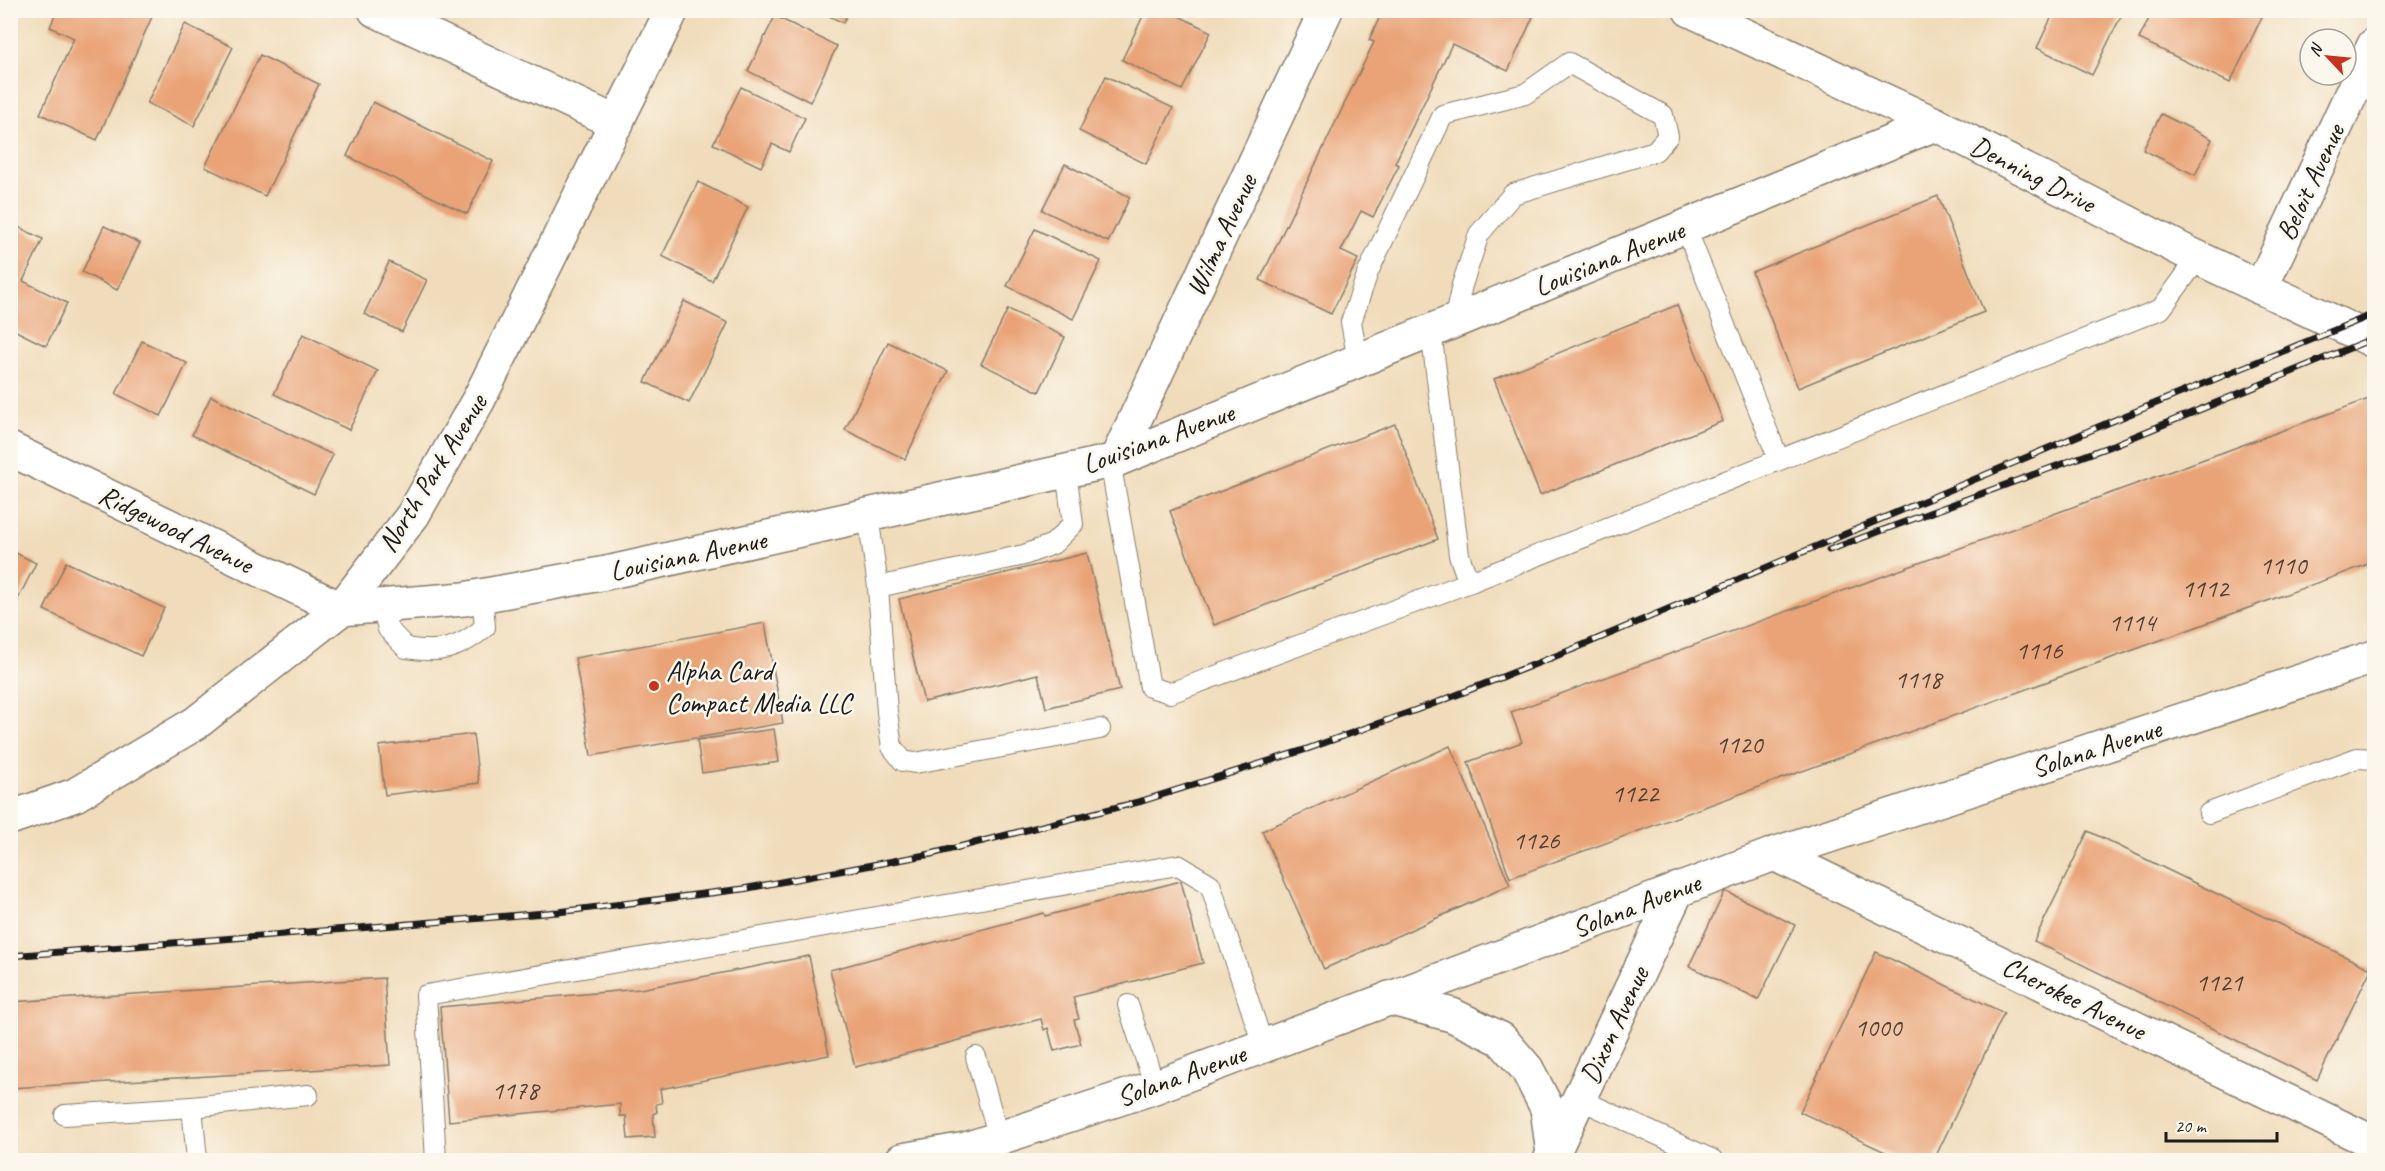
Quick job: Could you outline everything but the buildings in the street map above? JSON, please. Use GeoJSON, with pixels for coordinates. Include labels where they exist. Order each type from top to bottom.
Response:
{"type":"FeatureCollection","features":[{"type":"Feature","properties":{"kind":"street"},"geometry":{"type":"LineString","coordinates":[[375,10],[617,123]]}},
{"type":"Feature","properties":{"kind":"street","name":"North Park Avenue"},"geometry":{"type":"LineString","coordinates":[[10,818],[75,795],[196,723],[341,609],[418,506],[479,399],[672,10]]}},
{"type":"Feature","properties":{"kind":"street","name":"Wilma Avenue"},"geometry":{"type":"LineString","coordinates":[[1113,461],[1326,10]]}},
{"type":"Feature","properties":{"kind":"street","name":"Denning Drive"},"geometry":{"type":"LineString","coordinates":[[1690,10],[1935,124],[2198,258],[2374,341]]}},
{"type":"Feature","properties":{"kind":"street","name":"Beloit Avenue"},"geometry":{"type":"LineString","coordinates":[[2261,288],[2374,45]]}},
{"type":"Feature","properties":{"kind":"street","name":"Louisiana Avenue"},"geometry":{"type":"LineString","coordinates":[[341,609],[482,596],[606,573],[1113,461],[1935,124]]}},
{"type":"Feature","properties":{"kind":"street","name":"Ridgewood Avenue"},"geometry":{"type":"LineString","coordinates":[[10,449],[341,609]]}},
{"type":"Feature","properties":{"kind":"street","name":"Solana Avenue"},"geometry":{"type":"LineString","coordinates":[[902,1161],[966,1149],[1155,1087],[1774,854],[2374,657]]}},
{"type":"Feature","properties":{"kind":"street","name":"Cherokee Avenue"},"geometry":{"type":"LineString","coordinates":[[1774,854],[2374,1143]]}},
{"type":"Feature","properties":{"kind":"street","name":"Dixon Avenue"},"geometry":{"type":"LineString","coordinates":[[1552,1157],[1678,889]]}},
{"type":"Feature","properties":{"kind":"street"},"geometry":{"type":"LineString","coordinates":[[1389,998],[1452,1015],[1501,1039],[1527,1069],[1547,1108],[1552,1157]]}},
{"type":"Feature","properties":{"kind":"lane"},"geometry":{"type":"LineString","coordinates":[[1358,361],[1352,322],[1368,272],[1443,115],[1525,94],[1569,63],[1663,115],[1668,136],[1655,151],[1513,194],[1479,234],[1462,285],[1442,326],[1459,555],[1465,572],[1473,581]]}},
{"type":"Feature","properties":{"kind":"lane"},"geometry":{"type":"LineString","coordinates":[[1685,226],[1779,460]]}},
{"type":"Feature","properties":{"kind":"lane"},"geometry":{"type":"LineString","coordinates":[[1113,461],[1150,687],[1170,693],[1473,581],[2161,309],[2198,258]]}},
{"type":"Feature","properties":{"kind":"lane"},"geometry":{"type":"LineString","coordinates":[[878,587],[1024,555],[1053,544],[1073,524],[1066,471]]}},
{"type":"Feature","properties":{"kind":"lane"},"geometry":{"type":"LineString","coordinates":[[867,515],[878,587],[887,712],[892,747],[903,761],[915,764],[1100,729]]}},
{"type":"Feature","properties":{"kind":"lane"},"geometry":{"type":"LineString","coordinates":[[382,605],[388,629],[406,648],[447,651],[469,641],[484,627],[482,596]]}},
{"type":"Feature","properties":{"kind":"lane"},"geometry":{"type":"LineString","coordinates":[[2209,813],[2357,758],[2374,759]]}},
{"type":"Feature","properties":{"kind":"lane"},"geometry":{"type":"LineString","coordinates":[[436,1161],[426,995],[1178,865],[1210,884],[1263,1045]]}},
{"type":"Feature","properties":{"kind":"lane"},"geometry":{"type":"LineString","coordinates":[[1128,1005],[1155,1087]]}},
{"type":"Feature","properties":{"kind":"lane"},"geometry":{"type":"LineString","coordinates":[[976,1057],[999,1138]]}},
{"type":"Feature","properties":{"kind":"lane"},"geometry":{"type":"LineString","coordinates":[[65,1115],[192,1107],[308,1095]]}},
{"type":"Feature","properties":{"kind":"lane"},"geometry":{"type":"LineString","coordinates":[[1579,1099],[1713,1161]]}},
{"type":"Feature","properties":{"kind":"lane"},"geometry":{"type":"LineString","coordinates":[[192,1107],[197,1161]]}},
{"type":"Feature","properties":{"kind":"railway"},"geometry":{"type":"LineString","coordinates":[[10,956],[558,912],[743,889],[931,854],[1142,801],[1307,749],[1441,701],[1576,648],[2110,422],[2374,314]]}},
{"type":"Feature","properties":{"kind":"railway"},"geometry":{"type":"LineString","coordinates":[[1829,550],[2116,444],[2374,338]]}},
{"type":"Feature","properties":{"kind":"place","name":"Alpha Card Compact Media LLC"},"geometry":{"type":"Point","coordinates":[654,686]}}]}
